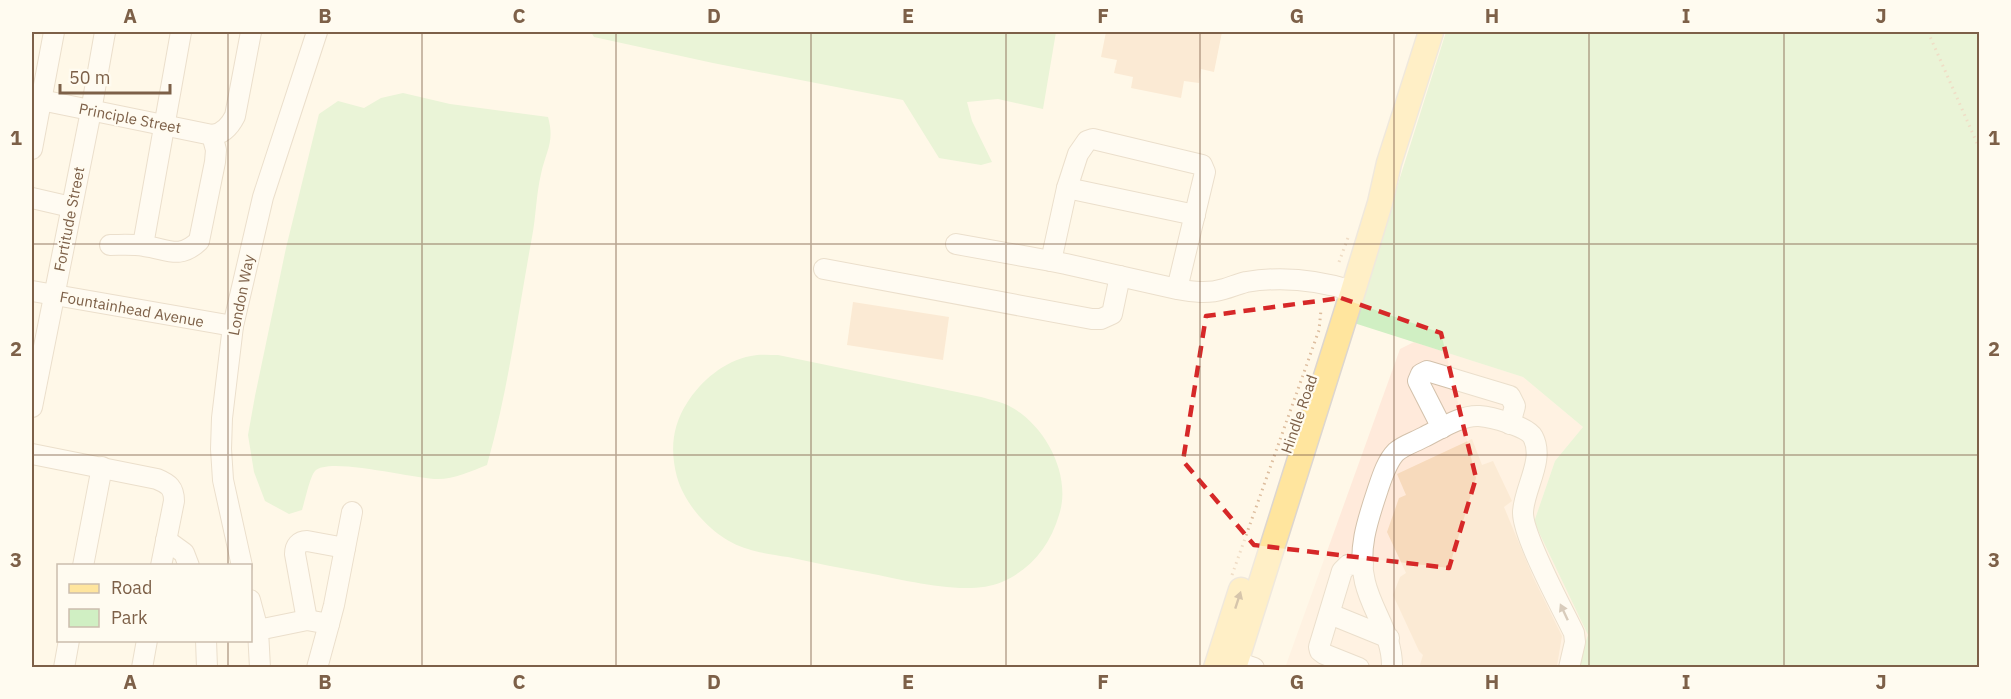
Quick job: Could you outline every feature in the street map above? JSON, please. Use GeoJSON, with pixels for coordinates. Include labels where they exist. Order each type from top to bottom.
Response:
{"type":"FeatureCollection","features":[{"type":"Feature","properties":{"kind":"main road","name":"Hindle Road"},"geometry":{"type":"LineString","coordinates":[[1232,664],[1348,289],[1380,203],[1389,163],[1431,32]]}},
{"type":"Feature","properties":{"kind":"street"},"geometry":{"type":"LineString","coordinates":[[32,149],[54,32]]}},
{"type":"Feature","properties":{"kind":"street","name":"Fortitude Street"},"geometry":{"type":"LineString","coordinates":[[32,406],[33,384],[54,295],[105,32]]}},
{"type":"Feature","properties":{"kind":"street"},"geometry":{"type":"LineString","coordinates":[[142,245],[181,32]]}},
{"type":"Feature","properties":{"kind":"street"},"geometry":{"type":"LineString","coordinates":[[110,245],[142,245],[180,253],[199,242],[215,162],[215,135],[229,126],[235,116],[251,32]]}},
{"type":"Feature","properties":{"kind":"street","name":"London Way"},"geometry":{"type":"LineString","coordinates":[[242,564],[223,480],[221,449],[222,418],[233,326],[263,197],[317,32]]}},
{"type":"Feature","properties":{"kind":"street","name":"Principle Street"},"geometry":{"type":"LineString","coordinates":[[41,100],[215,135]]}},
{"type":"Feature","properties":{"kind":"street"},"geometry":{"type":"LineString","coordinates":[[1051,261],[1067,188],[1078,154],[1087,141],[1093,139],[1202,165],[1205,172],[1177,289]]}},
{"type":"Feature","properties":{"kind":"street"},"geometry":{"type":"LineString","coordinates":[[1067,188],[1195,215]]}},
{"type":"Feature","properties":{"kind":"street"},"geometry":{"type":"LineString","coordinates":[[32,198],[71,207]]}},
{"type":"Feature","properties":{"kind":"street"},"geometry":{"type":"LineString","coordinates":[[956,244],[1051,261],[1191,292],[1215,291],[1268,279],[1302,280],[1348,289]]}},
{"type":"Feature","properties":{"kind":"street"},"geometry":{"type":"LineString","coordinates":[[824,269],[1092,319],[1104,318],[1112,314],[1120,276]]}},
{"type":"Feature","properties":{"kind":"street","name":"Fountainhead Avenue"},"geometry":{"type":"LineString","coordinates":[[32,291],[233,326]]}},
{"type":"Feature","properties":{"kind":"street"},"geometry":{"type":"LineString","coordinates":[[1442,428],[1418,381],[1421,374],[1427,371],[1510,396],[1515,406],[1510,424]]}},
{"type":"Feature","properties":{"kind":"street"},"geometry":{"type":"LineString","coordinates":[[1392,668],[1393,656],[1389,638],[1369,596],[1364,580],[1363,564],[1366,523],[1382,478],[1394,453],[1442,428],[1473,416],[1482,416],[1524,428],[1532,435],[1537,447],[1525,498],[1523,520],[1574,633],[1575,642],[1569,668]]}},
{"type":"Feature","properties":{"kind":"street"},"geometry":{"type":"LineString","coordinates":[[32,454],[157,478],[169,484],[174,501],[161,564]]}},
{"type":"Feature","properties":{"kind":"street"},"geometry":{"type":"LineString","coordinates":[[83,564],[102,467]]}},
{"type":"Feature","properties":{"kind":"street"},"geometry":{"type":"LineString","coordinates":[[316,668],[329,624],[352,512]]}},
{"type":"Feature","properties":{"kind":"street"},"geometry":{"type":"LineString","coordinates":[[166,540],[184,554],[188,564]]}},
{"type":"Feature","properties":{"kind":"street"},"geometry":{"type":"LineString","coordinates":[[307,620],[295,554],[297,545],[304,541],[345,548]]}},
{"type":"Feature","properties":{"kind":"street"},"geometry":{"type":"LineString","coordinates":[[1359,668],[1331,658],[1320,651],[1319,647],[1344,568],[1348,565],[1363,564]]}},
{"type":"Feature","properties":{"kind":"street"},"geometry":{"type":"LineString","coordinates":[[252,606],[260,630],[260,668]]}},
{"type":"Feature","properties":{"kind":"street"},"geometry":{"type":"LineString","coordinates":[[1329,614],[1389,638]]}},
{"type":"Feature","properties":{"kind":"street"},"geometry":{"type":"LineString","coordinates":[[260,630],[307,620],[329,624]]}},
{"type":"Feature","properties":{"kind":"street"},"geometry":{"type":"LineString","coordinates":[[64,668],[69,642]]}},
{"type":"Feature","properties":{"kind":"street"},"geometry":{"type":"LineString","coordinates":[[142,668],[147,642]]}},
{"type":"Feature","properties":{"kind":"street"},"geometry":{"type":"LineString","coordinates":[[206,642],[207,668]]}},
{"type":"Feature","properties":{"kind":"path"},"geometry":{"type":"LineString","coordinates":[[1928,32],[1980,150]]}},
{"type":"Feature","properties":{"kind":"path"},"geometry":{"type":"LineString","coordinates":[[1231,578],[1319,330],[1321,310]]}},
{"type":"Feature","properties":{"kind":"highlighted area"},"geometry":{"type":"Polygon","coordinates":[[[1341,298],[1441,333],[1476,478],[1449,568],[1254,545],[1183,461],[1206,316],[1341,298]]]}},
{"type":"Feature","properties":{"kind":"shaded area"},"geometry":{"type":"Polygon","coordinates":[[[1414,342],[1523,377],[1583,427],[1555,461],[1534,522],[1588,635],[1577,667],[1285,668],[1400,349],[1414,342]]]}},
{"type":"Feature","properties":{"kind":"green space"},"geometry":{"type":"Polygon","coordinates":[[[591,32],[1056,32],[1043,109],[998,99],[967,102],[972,121],[992,162],[981,165],[939,158],[903,100],[713,63],[594,37],[591,32]]]}},
{"type":"Feature","properties":{"kind":"green space"},"geometry":{"type":"Polygon","coordinates":[[[1446,32],[1979,32],[1979,667],[1577,667],[1588,635],[1534,522],[1555,461],[1583,427],[1523,377],[1354,323],[1446,32]]]}},
{"type":"Feature","properties":{"kind":"green space"},"geometry":{"type":"Polygon","coordinates":[[[403,93],[450,104],[548,117],[550,140],[539,182],[507,380],[487,465],[444,479],[353,467],[323,467],[313,474],[302,510],[289,514],[265,501],[254,472],[248,435],[286,248],[319,114],[338,101],[364,108],[381,98],[403,93]]]}},
{"type":"Feature","properties":{"kind":"green space"},"geometry":{"type":"Polygon","coordinates":[[[778,355],[981,397],[1001,402],[1024,415],[1045,439],[1059,469],[1062,484],[1059,515],[1045,546],[1031,563],[1013,577],[988,586],[954,588],[757,552],[736,545],[725,538],[695,511],[681,489],[674,458],[675,430],[687,403],[714,373],[732,362],[751,356],[778,355]]]}},
{"type":"Feature","properties":{"kind":"building"},"geometry":{"type":"Polygon","coordinates":[[[1106,32],[1222,32],[1214,72],[1201,69],[1199,83],[1184,81],[1181,98],[1131,88],[1133,77],[1114,73],[1117,60],[1101,57],[1106,32]]]}},
{"type":"Feature","properties":{"kind":"building"},"geometry":{"type":"Polygon","coordinates":[[[853,302],[949,317],[943,360],[847,345],[853,302]]]}},
{"type":"Feature","properties":{"kind":"building"},"geometry":{"type":"Polygon","coordinates":[[[1472,439],[1482,465],[1493,461],[1512,501],[1504,507],[1533,577],[1562,636],[1557,666],[1553,668],[1419,668],[1423,655],[1393,595],[1400,577],[1406,573],[1387,532],[1399,498],[1406,495],[1397,474],[1472,439]]]}}]}
